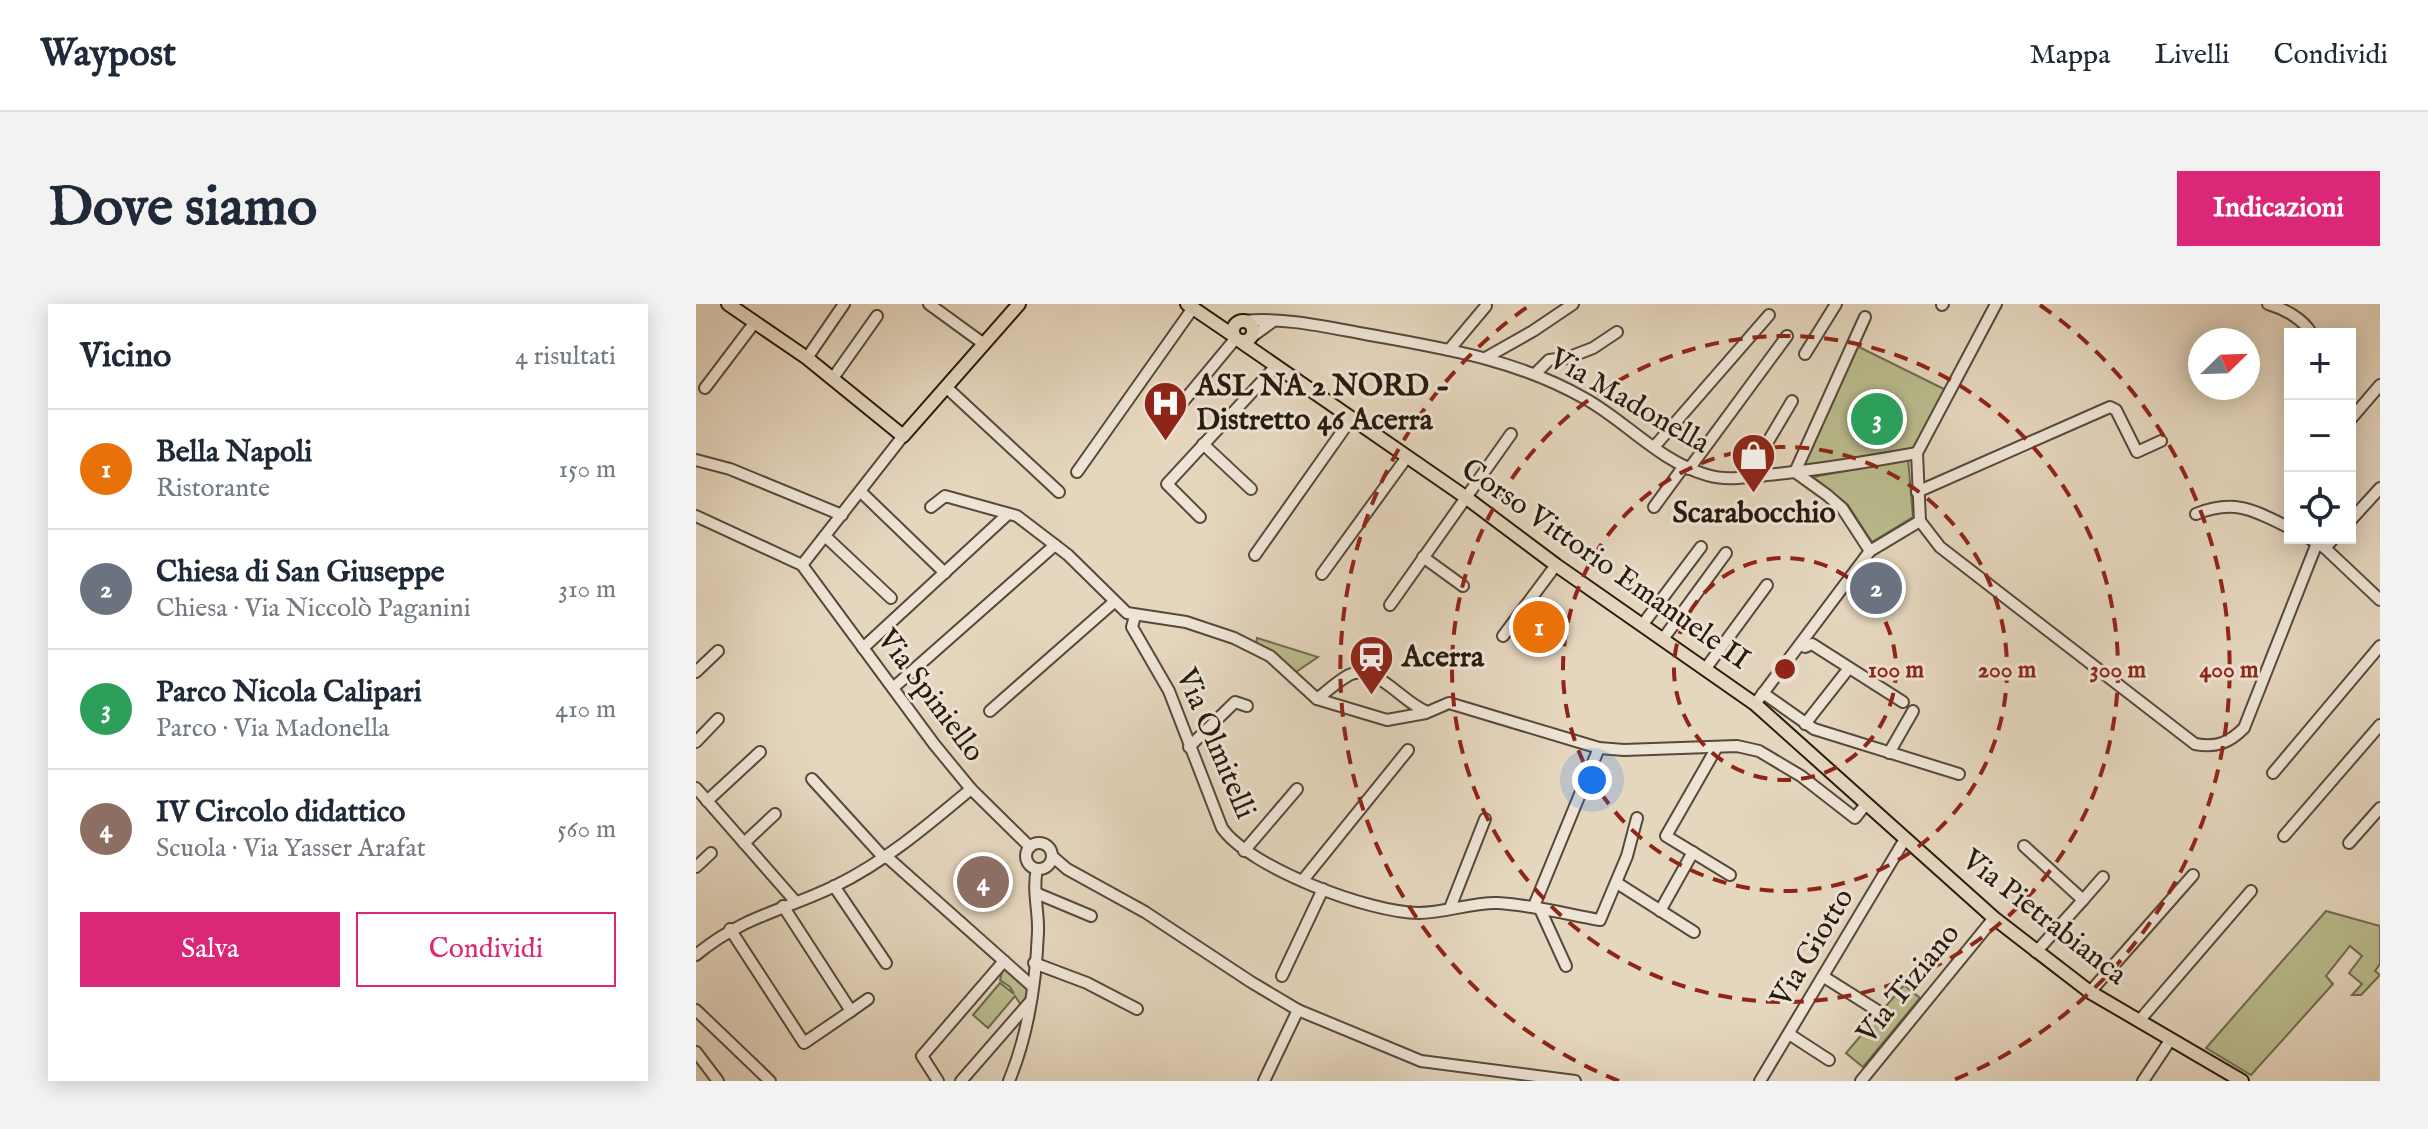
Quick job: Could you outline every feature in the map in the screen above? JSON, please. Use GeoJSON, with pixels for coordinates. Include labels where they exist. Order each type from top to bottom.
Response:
{"type":"FeatureCollection","features":[{"type":"Feature","properties":{"kind":"main road"},"geometry":{"type":"LineString","coordinates":[[734,306],[833,378],[903,436],[1019,304]]}},
{"type":"Feature","properties":{"kind":"main road"},"geometry":{"type":"LineString","coordinates":[[1190,306],[1212,320],[1244,333]]}},
{"type":"Feature","properties":{"kind":"main road","name":"Corso Vittorio Emanuele II"},"geometry":{"type":"LineString","coordinates":[[1244,333],[1271,363],[1464,496],[1556,565],[1755,704],[1866,804]]}},
{"type":"Feature","properties":{"kind":"main road","name":"Via Pietrabianca"},"geometry":{"type":"LineString","coordinates":[[1866,804],[1994,918],[2090,992],[2242,1081]]}},
{"type":"Feature","properties":{"kind":"street"},"geometry":{"type":"LineString","coordinates":[[807,358],[844,304]]}},
{"type":"Feature","properties":{"kind":"street"},"geometry":{"type":"LineString","coordinates":[[929,304],[984,344]]}},
{"type":"Feature","properties":{"kind":"street"},"geometry":{"type":"LineString","coordinates":[[1487,357],[1573,304]]}},
{"type":"Feature","properties":{"kind":"street"},"geometry":{"type":"LineString","coordinates":[[1805,354],[1836,304]]}},
{"type":"Feature","properties":{"kind":"street"},"geometry":{"type":"LineString","coordinates":[[1996,304],[1917,453],[1920,521],[1940,547],[2195,744],[2222,744],[2235,738],[2244,728],[2316,544]]}},
{"type":"Feature","properties":{"kind":"street"},"geometry":{"type":"LineString","coordinates":[[2268,304],[2283,309],[2309,328]]}},
{"type":"Feature","properties":{"kind":"street"},"geometry":{"type":"LineString","coordinates":[[1077,472],[1190,306]]}},
{"type":"Feature","properties":{"kind":"street"},"geometry":{"type":"LineString","coordinates":[[1449,350],[1486,306]]}},
{"type":"Feature","properties":{"kind":"street"},"geometry":{"type":"LineString","coordinates":[[1654,447],[1769,315]]}},
{"type":"Feature","properties":{"kind":"street"},"geometry":{"type":"LineString","coordinates":[[833,378],[877,316]]}},
{"type":"Feature","properties":{"kind":"street"},"geometry":{"type":"LineString","coordinates":[[1865,317],[1795,472],[1842,508],[1870,551]]}},
{"type":"Feature","properties":{"kind":"street"},"geometry":{"type":"LineString","coordinates":[[705,388],[755,322]]}},
{"type":"Feature","properties":{"kind":"street"},"geometry":{"type":"LineString","coordinates":[[1177,409],[1244,333],[1272,322]]}},
{"type":"Feature","properties":{"kind":"street","name":"Via Madonella"},"geometry":{"type":"LineString","coordinates":[[1244,333],[1272,322],[1310,324],[1487,357],[1535,374],[1587,399],[1686,467],[1723,478],[1795,472],[1917,453]]}},
{"type":"Feature","properties":{"kind":"street"},"geometry":{"type":"LineString","coordinates":[[1535,374],[1549,360],[1567,358],[1593,348],[1617,332]]}},
{"type":"Feature","properties":{"kind":"street"},"geometry":{"type":"LineString","coordinates":[[1654,507],[1787,336]]}},
{"type":"Feature","properties":{"kind":"street"},"geometry":{"type":"LineString","coordinates":[[1200,517],[1167,484],[1271,363]]}},
{"type":"Feature","properties":{"kind":"street"},"geometry":{"type":"LineString","coordinates":[[2356,413],[2380,385]]}},
{"type":"Feature","properties":{"kind":"street"},"geometry":{"type":"LineString","coordinates":[[946,387],[1059,492]]}},
{"type":"Feature","properties":{"kind":"street"},"geometry":{"type":"LineString","coordinates":[[1747,477],[1792,401]]}},
{"type":"Feature","properties":{"kind":"street"},"geometry":{"type":"LineString","coordinates":[[1917,492],[2110,407],[2116,410],[2137,452],[2161,441]]}},
{"type":"Feature","properties":{"kind":"street"},"geometry":{"type":"LineString","coordinates":[[1255,555],[1351,419]]}},
{"type":"Feature","properties":{"kind":"street"},"geometry":{"type":"LineString","coordinates":[[1390,605],[1464,496],[1511,434]]}},
{"type":"Feature","properties":{"kind":"street"},"geometry":{"type":"LineString","coordinates":[[696,516],[802,565],[903,436]]}},
{"type":"Feature","properties":{"kind":"street"},"geometry":{"type":"LineString","coordinates":[[1203,444],[1251,489]]}},
{"type":"Feature","properties":{"kind":"street"},"geometry":{"type":"LineString","coordinates":[[1322,574],[1407,457]]}},
{"type":"Feature","properties":{"kind":"street"},"geometry":{"type":"LineString","coordinates":[[696,460],[754,478],[842,515]]}},
{"type":"Feature","properties":{"kind":"street"},"geometry":{"type":"LineString","coordinates":[[2356,514],[2380,488]]}},
{"type":"Feature","properties":{"kind":"street"},"geometry":{"type":"LineString","coordinates":[[861,492],[945,573]]}},
{"type":"Feature","properties":{"kind":"street"},"geometry":{"type":"LineString","coordinates":[[931,507],[945,496],[1008,514],[1030,524],[1091,576],[1114,602],[1135,616],[1186,622],[1234,638],[1270,656],[1317,699],[1387,720],[1428,712],[1449,703],[1599,748],[1737,746],[1759,751],[1779,761],[1855,818],[1866,804]]}},
{"type":"Feature","properties":{"kind":"street"},"geometry":{"type":"LineString","coordinates":[[2196,514],[2215,506],[2238,507],[2261,513],[2284,525]]}},
{"type":"Feature","properties":{"kind":"street"},"geometry":{"type":"LineString","coordinates":[[863,648],[1008,514]]}},
{"type":"Feature","properties":{"kind":"street"},"geometry":{"type":"LineString","coordinates":[[1755,704],[1870,551],[1920,521]]}},
{"type":"Feature","properties":{"kind":"street"},"geometry":{"type":"LineString","coordinates":[[825,536],[891,598]]}},
{"type":"Feature","properties":{"kind":"street"},"geometry":{"type":"LineString","coordinates":[[2319,544],[2380,600]]}},
{"type":"Feature","properties":{"kind":"street"},"geometry":{"type":"LineString","coordinates":[[893,688],[1055,545]]}},
{"type":"Feature","properties":{"kind":"street"},"geometry":{"type":"LineString","coordinates":[[1643,624],[1701,547]]}},
{"type":"Feature","properties":{"kind":"street"},"geometry":{"type":"LineString","coordinates":[[1663,639],[1726,553]]}},
{"type":"Feature","properties":{"kind":"street"},"geometry":{"type":"LineString","coordinates":[[1423,557],[1463,586]]}},
{"type":"Feature","properties":{"kind":"street","name":"Via Spiniello"},"geometry":{"type":"LineString","coordinates":[[802,565],[934,744],[971,789],[1030,847]]}},
{"type":"Feature","properties":{"kind":"street"},"geometry":{"type":"LineString","coordinates":[[1503,636],[1556,565]]}},
{"type":"Feature","properties":{"kind":"street"},"geometry":{"type":"LineString","coordinates":[[1706,668],[1767,585]]}},
{"type":"Feature","properties":{"kind":"street"},"geometry":{"type":"LineString","coordinates":[[990,711],[1114,602]]}},
{"type":"Feature","properties":{"kind":"street","name":"Via Olmitelli"},"geometry":{"type":"LineString","coordinates":[[1135,616],[1132,627],[1169,691],[1222,828],[1231,842],[1271,869],[1323,889],[1397,911],[1420,913],[1493,903],[1600,920],[1617,883],[1637,818]]}},
{"type":"Feature","properties":{"kind":"street"},"geometry":{"type":"LineString","coordinates":[[1801,644],[1805,647],[1812,644],[1903,702]]}},
{"type":"Feature","properties":{"kind":"street"},"geometry":{"type":"LineString","coordinates":[[2273,773],[2380,646]]}},
{"type":"Feature","properties":{"kind":"street"},"geometry":{"type":"LineString","coordinates":[[696,672],[718,651]]}},
{"type":"Feature","properties":{"kind":"street"},"geometry":{"type":"LineString","coordinates":[[1805,724],[1849,668]]}},
{"type":"Feature","properties":{"kind":"street"},"geometry":{"type":"LineString","coordinates":[[1317,699],[1350,674],[1359,673],[1380,678],[1415,708],[1428,712]]}},
{"type":"Feature","properties":{"kind":"street"},"geometry":{"type":"LineString","coordinates":[[1763,693],[1805,724],[1959,774]]}},
{"type":"Feature","properties":{"kind":"street"},"geometry":{"type":"LineString","coordinates":[[1189,747],[1235,702],[1247,706]]}},
{"type":"Feature","properties":{"kind":"street"},"geometry":{"type":"LineString","coordinates":[[1889,753],[1913,711]]}},
{"type":"Feature","properties":{"kind":"street"},"geometry":{"type":"LineString","coordinates":[[696,742],[718,719]]}},
{"type":"Feature","properties":{"kind":"street"},"geometry":{"type":"LineString","coordinates":[[2284,836],[2380,725]]}},
{"type":"Feature","properties":{"kind":"street"},"geometry":{"type":"LineString","coordinates":[[1717,747],[1666,836],[1730,875]]}},
{"type":"Feature","properties":{"kind":"street"},"geometry":{"type":"LineString","coordinates":[[1566,966],[1537,908],[1599,748]]}},
{"type":"Feature","properties":{"kind":"street"},"geometry":{"type":"LineString","coordinates":[[1303,880],[1408,750]]}},
{"type":"Feature","properties":{"kind":"street"},"geometry":{"type":"LineString","coordinates":[[707,801],[760,752]]}},
{"type":"Feature","properties":{"kind":"street"},"geometry":{"type":"LineString","coordinates":[[812,779],[885,858],[1032,986]]}},
{"type":"Feature","properties":{"kind":"street"},"geometry":{"type":"LineString","coordinates":[[696,788],[795,901]]}},
{"type":"Feature","properties":{"kind":"street"},"geometry":{"type":"LineString","coordinates":[[696,955],[730,929],[834,886],[885,858],[971,789]]}},
{"type":"Feature","properties":{"kind":"street"},"geometry":{"type":"LineString","coordinates":[[1244,851],[1297,789]]}},
{"type":"Feature","properties":{"kind":"street"},"geometry":{"type":"LineString","coordinates":[[2349,843],[2380,808]]}},
{"type":"Feature","properties":{"kind":"street"},"geometry":{"type":"LineString","coordinates":[[744,843],[775,814]]}},
{"type":"Feature","properties":{"kind":"street"},"geometry":{"type":"LineString","coordinates":[[1450,908],[1485,819]]}},
{"type":"Feature","properties":{"kind":"street","name":"Via Giotto"},"geometry":{"type":"LineString","coordinates":[[1760,1081],[1905,839]]}},
{"type":"Feature","properties":{"kind":"street","name":"Via Spiniello"},"geometry":{"type":"LineString","coordinates":[[1009,1081],[1021,1052],[1038,934],[1037,869],[1026,860],[1034,844],[1044,844],[1052,856]]}},
{"type":"Feature","properties":{"kind":"street"},"geometry":{"type":"LineString","coordinates":[[2024,846],[2083,900]]}},
{"type":"Feature","properties":{"kind":"street"},"geometry":{"type":"LineString","coordinates":[[1660,911],[1693,852]]}},
{"type":"Feature","properties":{"kind":"street"},"geometry":{"type":"LineString","coordinates":[[696,867],[711,853]]}},
{"type":"Feature","properties":{"kind":"street"},"geometry":{"type":"LineString","coordinates":[[1037,869],[1049,865],[1052,856],[1067,869],[1145,912],[1298,1010],[1421,1061],[1575,1081]]}},
{"type":"Feature","properties":{"kind":"street"},"geometry":{"type":"LineString","coordinates":[[2090,992],[2193,875]]}},
{"type":"Feature","properties":{"kind":"street"},"geometry":{"type":"LineString","coordinates":[[2036,952],[2103,877]]}},
{"type":"Feature","properties":{"kind":"street"},"geometry":{"type":"LineString","coordinates":[[1617,883],[1694,932]]}},
{"type":"Feature","properties":{"kind":"street"},"geometry":{"type":"LineString","coordinates":[[834,886],[886,963]]}},
{"type":"Feature","properties":{"kind":"street"},"geometry":{"type":"LineString","coordinates":[[1282,976],[1323,889]]}},
{"type":"Feature","properties":{"kind":"street"},"geometry":{"type":"LineString","coordinates":[[2139,1021],[2251,891]]}},
{"type":"Feature","properties":{"kind":"street"},"geometry":{"type":"LineString","coordinates":[[1036,893],[1091,916]]}},
{"type":"Feature","properties":{"kind":"street"},"geometry":{"type":"LineString","coordinates":[[783,906],[851,1011]]}},
{"type":"Feature","properties":{"kind":"street","name":"Via Tiziano"},"geometry":{"type":"LineString","coordinates":[[1861,1081],[1994,918]]}},
{"type":"Feature","properties":{"kind":"street"},"geometry":{"type":"LineString","coordinates":[[730,929],[804,1043],[868,999]]}},
{"type":"Feature","properties":{"kind":"street"},"geometry":{"type":"LineString","coordinates":[[938,1081],[922,1056],[1004,961]]}},
{"type":"Feature","properties":{"kind":"street"},"geometry":{"type":"LineString","coordinates":[[1034,963],[1087,983],[1137,1009]]}},
{"type":"Feature","properties":{"kind":"street"},"geometry":{"type":"LineString","coordinates":[[1824,977],[1878,1011]]}},
{"type":"Feature","properties":{"kind":"street"},"geometry":{"type":"LineString","coordinates":[[961,1081],[1030,1001]]}},
{"type":"Feature","properties":{"kind":"street"},"geometry":{"type":"LineString","coordinates":[[696,1010],[770,1081]]}},
{"type":"Feature","properties":{"kind":"street"},"geometry":{"type":"LineString","coordinates":[[1264,1081],[1298,1010]]}},
{"type":"Feature","properties":{"kind":"street"},"geometry":{"type":"LineString","coordinates":[[1789,1034],[1829,1060]]}},
{"type":"Feature","properties":{"kind":"street"},"geometry":{"type":"LineString","coordinates":[[2143,1081],[2171,1039]]}},
{"type":"Feature","properties":{"kind":"street"},"geometry":{"type":"LineString","coordinates":[[696,1052],[718,1081]]}},
{"type":"Feature","properties":{"kind":"green space"},"geometry":{"type":"Polygon","coordinates":[[[1857,346],[1946,390],[1914,448],[1804,466],[1857,346]]]}},
{"type":"Feature","properties":{"kind":"green space"},"geometry":{"type":"Polygon","coordinates":[[[1908,459],[1913,517],[1872,542],[1848,505],[1813,477],[1908,459]]]}},
{"type":"Feature","properties":{"kind":"green space"},"geometry":{"type":"Polygon","coordinates":[[[1257,638],[1318,657],[1296,672],[1276,654],[1256,643],[1257,638]]]}},
{"type":"Feature","properties":{"kind":"green space"},"geometry":{"type":"Polygon","coordinates":[[[2326,911],[2380,926],[2380,964],[2375,971],[2380,975],[2361,995],[2352,995],[2362,984],[2349,973],[2362,956],[2350,946],[2326,976],[2333,984],[2251,1075],[2206,1048],[2326,911]]]}},
{"type":"Feature","properties":{"kind":"green space"},"geometry":{"type":"Polygon","coordinates":[[[1004,966],[1029,987],[1026,1001],[1021,1005],[1015,996],[988,1028],[973,1015],[1000,983],[1014,994],[1000,980],[1004,966]]]}},
{"type":"Feature","properties":{"kind":"green space"},"geometry":{"type":"Polygon","coordinates":[[[1904,985],[1920,998],[1863,1067],[1846,1053],[1904,985]]]}},
{"type":"Feature","properties":{"kind":"place","name":"Parco Nicola Calipari"},"geometry":{"type":"Point","coordinates":[1877,419]}},
{"type":"Feature","properties":{"kind":"place","name":"ASL NA 2 NORD - Distretto 46 Acerra"},"geometry":{"type":"Point","coordinates":[1165,443]}},
{"type":"Feature","properties":{"kind":"place","name":"Scarabocchio"},"geometry":{"type":"Point","coordinates":[1754,495]}},
{"type":"Feature","properties":{"kind":"place","name":"Chiesa di San Giuseppe"},"geometry":{"type":"Point","coordinates":[1876,588]}},
{"type":"Feature","properties":{"kind":"place","name":"Bella Napoli"},"geometry":{"type":"Point","coordinates":[1539,627]}},
{"type":"Feature","properties":{"kind":"place","name":"Acerra"},"geometry":{"type":"Point","coordinates":[1371,697]}},
{"type":"Feature","properties":{"kind":"place","name":"IV Circolo didattico"},"geometry":{"type":"Point","coordinates":[983,882]}}]}
